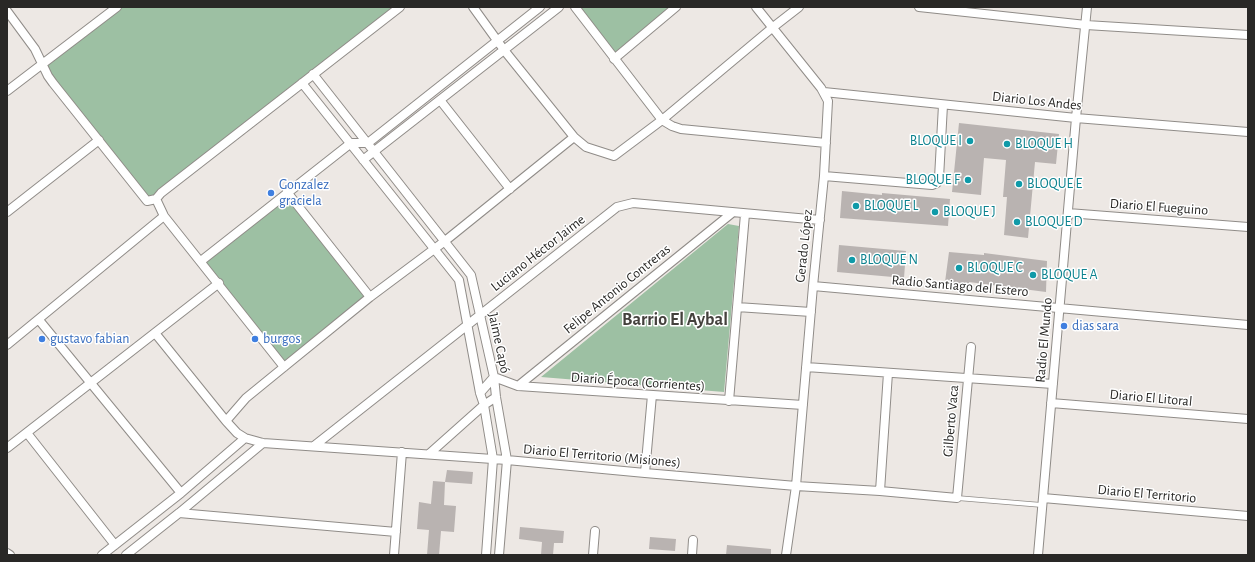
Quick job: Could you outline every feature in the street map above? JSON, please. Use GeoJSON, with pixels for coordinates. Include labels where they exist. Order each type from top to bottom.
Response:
{"type":"FeatureCollection","features":[{"type":"Feature","properties":{"kind":"street"},"geometry":{"type":"LineString","coordinates":[[7,91],[42,63],[118,7]]}},
{"type":"Feature","properties":{"kind":"street"},"geometry":{"type":"LineString","coordinates":[[7,11],[35,49],[50,79],[147,201],[156,199],[161,193],[400,7]]}},
{"type":"Feature","properties":{"kind":"street"},"geometry":{"type":"LineString","coordinates":[[473,7],[504,50],[574,137],[586,147],[614,156],[662,120],[772,28],[800,7]]}},
{"type":"Feature","properties":{"kind":"street"},"geometry":{"type":"LineString","coordinates":[[201,261],[350,143],[368,143],[540,7]]}},
{"type":"Feature","properties":{"kind":"street"},"geometry":{"type":"LineString","coordinates":[[363,160],[559,7]]}},
{"type":"Feature","properties":{"kind":"street"},"geometry":{"type":"LineString","coordinates":[[575,7],[662,120],[672,126],[681,129],[826,143]]}},
{"type":"Feature","properties":{"kind":"street"},"geometry":{"type":"LineString","coordinates":[[614,59],[676,7]]}},
{"type":"Feature","properties":{"kind":"street","name":"Gerado López"},"geometry":{"type":"LineString","coordinates":[[756,7],[824,92],[828,101],[824,176],[796,486],[786,555]]}},
{"type":"Feature","properties":{"kind":"street"},"geometry":{"type":"LineString","coordinates":[[919,7],[1086,24],[1248,35]]}},
{"type":"Feature","properties":{"kind":"street","name":"Radio El Mundo"},"geometry":{"type":"LineString","coordinates":[[1038,555],[1087,7]]}},
{"type":"Feature","properties":{"kind":"street","name":"Jaime Capó"},"geometry":{"type":"LineString","coordinates":[[314,74],[471,275],[494,377],[507,460],[500,555]]}},
{"type":"Feature","properties":{"kind":"street","name":"Jaime Capó"},"geometry":{"type":"LineString","coordinates":[[302,83],[459,280],[480,393],[484,405],[492,459],[486,555]]}},
{"type":"Feature","properties":{"kind":"street","name":"Diario Los Andes"},"geometry":{"type":"LineString","coordinates":[[824,92],[1076,118],[1248,132]]}},
{"type":"Feature","properties":{"kind":"street"},"geometry":{"type":"LineString","coordinates":[[440,100],[510,189]]}},
{"type":"Feature","properties":{"kind":"street"},"geometry":{"type":"LineString","coordinates":[[824,176],[932,185],[937,183],[939,178],[943,105]]}},
{"type":"Feature","properties":{"kind":"street"},"geometry":{"type":"LineString","coordinates":[[226,422],[246,398],[284,366],[370,297],[445,241],[574,137]]}},
{"type":"Feature","properties":{"kind":"street"},"geometry":{"type":"LineString","coordinates":[[7,212],[99,140]]}},
{"type":"Feature","properties":{"kind":"street"},"geometry":{"type":"LineString","coordinates":[[288,192],[370,297]]}},
{"type":"Feature","properties":{"kind":"street"},"geometry":{"type":"LineString","coordinates":[[156,199],[164,216],[284,366]]}},
{"type":"Feature","properties":{"kind":"street","name":"Luciano Héctor Jaime"},"geometry":{"type":"LineString","coordinates":[[314,446],[617,207],[633,203],[820,220]]}},
{"type":"Feature","properties":{"kind":"street","name":"Felipe Antonio Contreras"},"geometry":{"type":"LineString","coordinates":[[518,386],[732,213]]}},
{"type":"Feature","properties":{"kind":"street","name":"Diario El Fueguino"},"geometry":{"type":"LineString","coordinates":[[1068,213],[1248,227]]}},
{"type":"Feature","properties":{"kind":"street"},"geometry":{"type":"LineString","coordinates":[[729,401],[745,214]]}},
{"type":"Feature","properties":{"kind":"street"},"geometry":{"type":"LineString","coordinates":[[7,345],[164,216]]}},
{"type":"Feature","properties":{"kind":"street"},"geometry":{"type":"LineString","coordinates":[[7,448],[219,283]]}},
{"type":"Feature","properties":{"kind":"street","name":"Radio Santiago del Estero"},"geometry":{"type":"LineString","coordinates":[[813,286],[1248,325]]}},
{"type":"Feature","properties":{"kind":"street"},"geometry":{"type":"LineString","coordinates":[[737,308],[811,312]]}},
{"type":"Feature","properties":{"kind":"street"},"geometry":{"type":"LineString","coordinates":[[39,320],[92,382],[181,493]]}},
{"type":"Feature","properties":{"kind":"street"},"geometry":{"type":"LineString","coordinates":[[102,555],[181,493],[245,438],[237,433],[226,422],[155,333]]}},
{"type":"Feature","properties":{"kind":"street","name":"Gilberto Vaca"},"geometry":{"type":"LineString","coordinates":[[957,498],[971,347]]}},
{"type":"Feature","properties":{"kind":"street"},"geometry":{"type":"LineString","coordinates":[[806,367],[1053,384]]}},
{"type":"Feature","properties":{"kind":"street"},"geometry":{"type":"LineString","coordinates":[[880,491],[888,373]]}},
{"type":"Feature","properties":{"kind":"street"},"geometry":{"type":"LineString","coordinates":[[480,393],[494,377]]}},
{"type":"Feature","properties":{"kind":"street","name":"Diario Época (Corrientes)"},"geometry":{"type":"LineString","coordinates":[[494,377],[518,386],[803,405]]}},
{"type":"Feature","properties":{"kind":"street"},"geometry":{"type":"LineString","coordinates":[[644,474],[652,395]]}},
{"type":"Feature","properties":{"kind":"street"},"geometry":{"type":"LineString","coordinates":[[429,454],[484,405],[496,397]]}},
{"type":"Feature","properties":{"kind":"street","name":"Diario El Litoral"},"geometry":{"type":"LineString","coordinates":[[1051,403],[1248,419]]}},
{"type":"Feature","properties":{"kind":"street"},"geometry":{"type":"LineString","coordinates":[[27,433],[115,545]]}},
{"type":"Feature","properties":{"kind":"street","name":"Diario El Territorio (Misiones)"},"geometry":{"type":"LineString","coordinates":[[245,438],[263,443],[507,460],[644,474],[957,498]]}},
{"type":"Feature","properties":{"kind":"street"},"geometry":{"type":"LineString","coordinates":[[126,555],[133,552],[263,443]]}},
{"type":"Feature","properties":{"kind":"street"},"geometry":{"type":"LineString","coordinates":[[394,555],[402,452]]}},
{"type":"Feature","properties":{"kind":"street","name":"Diario El Territorio"},"geometry":{"type":"LineString","coordinates":[[1043,501],[1248,516]]}},
{"type":"Feature","properties":{"kind":"street"},"geometry":{"type":"LineString","coordinates":[[179,514],[396,532]]}},
{"type":"Feature","properties":{"kind":"street"},"geometry":{"type":"LineString","coordinates":[[593,555],[595,532]]}},
{"type":"Feature","properties":{"kind":"street"},"geometry":{"type":"LineString","coordinates":[[692,555],[693,540]]}},
{"type":"Feature","properties":{"kind":"lane"},"geometry":{"type":"LineString","coordinates":[[957,498],[1043,501]]}},
{"type":"Feature","properties":{"kind":"green space"},"geometry":{"type":"Polygon","coordinates":[[[119,7],[398,7],[161,193],[147,200],[53,83],[43,63],[119,7]]]}},
{"type":"Feature","properties":{"kind":"green space"},"geometry":{"type":"Polygon","coordinates":[[[575,7],[680,7],[614,58],[575,7]]]}},
{"type":"Feature","properties":{"kind":"green space"},"geometry":{"type":"Polygon","coordinates":[[[287,192],[370,297],[285,366],[201,261],[287,192]]]}},
{"type":"Feature","properties":{"kind":"green space"},"geometry":{"type":"Polygon","coordinates":[[[728,224],[739,226],[724,392],[541,377],[728,224]]]}},
{"type":"Feature","properties":{"kind":"building"},"geometry":{"type":"Polygon","coordinates":[[[959,123],[1059,134],[1056,164],[1035,162],[1028,238],[1004,235],[1007,197],[1003,197],[1006,160],[984,158],[981,195],[952,192],[959,123]]]}},
{"type":"Feature","properties":{"kind":"building"},"geometry":{"type":"Polygon","coordinates":[[[842,191],[950,199],[948,226],[840,218],[842,191]]]}},
{"type":"Feature","properties":{"kind":"building"},"geometry":{"type":"Polygon","coordinates":[[[839,245],[906,251],[904,278],[837,272],[839,245]]]}},
{"type":"Feature","properties":{"kind":"building"},"geometry":{"type":"Polygon","coordinates":[[[949,252],[984,255],[984,253],[1047,261],[1046,292],[969,282],[969,284],[945,282],[949,252]]]}},
{"type":"Feature","properties":{"kind":"building"},"geometry":{"type":"Polygon","coordinates":[[[447,470],[473,472],[472,484],[445,482],[447,470]]]}},
{"type":"Feature","properties":{"kind":"building"},"geometry":{"type":"Polygon","coordinates":[[[433,481],[445,482],[444,505],[456,506],[454,532],[441,531],[439,555],[427,555],[429,530],[417,529],[419,502],[431,504],[433,481]]]}},
{"type":"Feature","properties":{"kind":"building"},"geometry":{"type":"Polygon","coordinates":[[[520,527],[564,531],[563,543],[554,543],[553,555],[541,555],[542,542],[519,539],[520,527]]]}},
{"type":"Feature","properties":{"kind":"building"},"geometry":{"type":"Polygon","coordinates":[[[650,537],[676,539],[675,551],[649,549],[650,537]]]}},
{"type":"Feature","properties":{"kind":"building"},"geometry":{"type":"Polygon","coordinates":[[[727,545],[771,549],[771,555],[726,555],[727,545]]]}},
{"type":"Feature","properties":{"kind":"place","name":"BLOQUE I"},"geometry":{"type":"Point","coordinates":[970,141]}},
{"type":"Feature","properties":{"kind":"place","name":"BLOQUE H"},"geometry":{"type":"Point","coordinates":[1007,144]}},
{"type":"Feature","properties":{"kind":"place","name":"BLOQUE F"},"geometry":{"type":"Point","coordinates":[968,180]}},
{"type":"Feature","properties":{"kind":"place","name":"BLOQUE E"},"geometry":{"type":"Point","coordinates":[1019,184]}},
{"type":"Feature","properties":{"kind":"place","name":"Gonzalez graciela"},"geometry":{"type":"Point","coordinates":[271,193]}},
{"type":"Feature","properties":{"kind":"place","name":"BLOQUE L"},"geometry":{"type":"Point","coordinates":[856,206]}},
{"type":"Feature","properties":{"kind":"place","name":"BLOQUE J"},"geometry":{"type":"Point","coordinates":[935,212]}},
{"type":"Feature","properties":{"kind":"place","name":"BLOQUE D"},"geometry":{"type":"Point","coordinates":[1017,222]}},
{"type":"Feature","properties":{"kind":"place","name":"BLOQUE N"},"geometry":{"type":"Point","coordinates":[852,260]}},
{"type":"Feature","properties":{"kind":"place","name":"BLOQUE C"},"geometry":{"type":"Point","coordinates":[959,268]}},
{"type":"Feature","properties":{"kind":"place","name":"BLOQUE A"},"geometry":{"type":"Point","coordinates":[1033,275]}},
{"type":"Feature","properties":{"kind":"place","name":"dias sara"},"geometry":{"type":"Point","coordinates":[1064,326]}},
{"type":"Feature","properties":{"kind":"place","name":"gustavo fabian"},"geometry":{"type":"Point","coordinates":[42,339]}},
{"type":"Feature","properties":{"kind":"place","name":"burgos"},"geometry":{"type":"Point","coordinates":[255,339]}},
{"type":"Feature","properties":{"kind":"district","name":"Barrio El Aybal"},"geometry":{"type":"Point","coordinates":[675,320]}}]}
